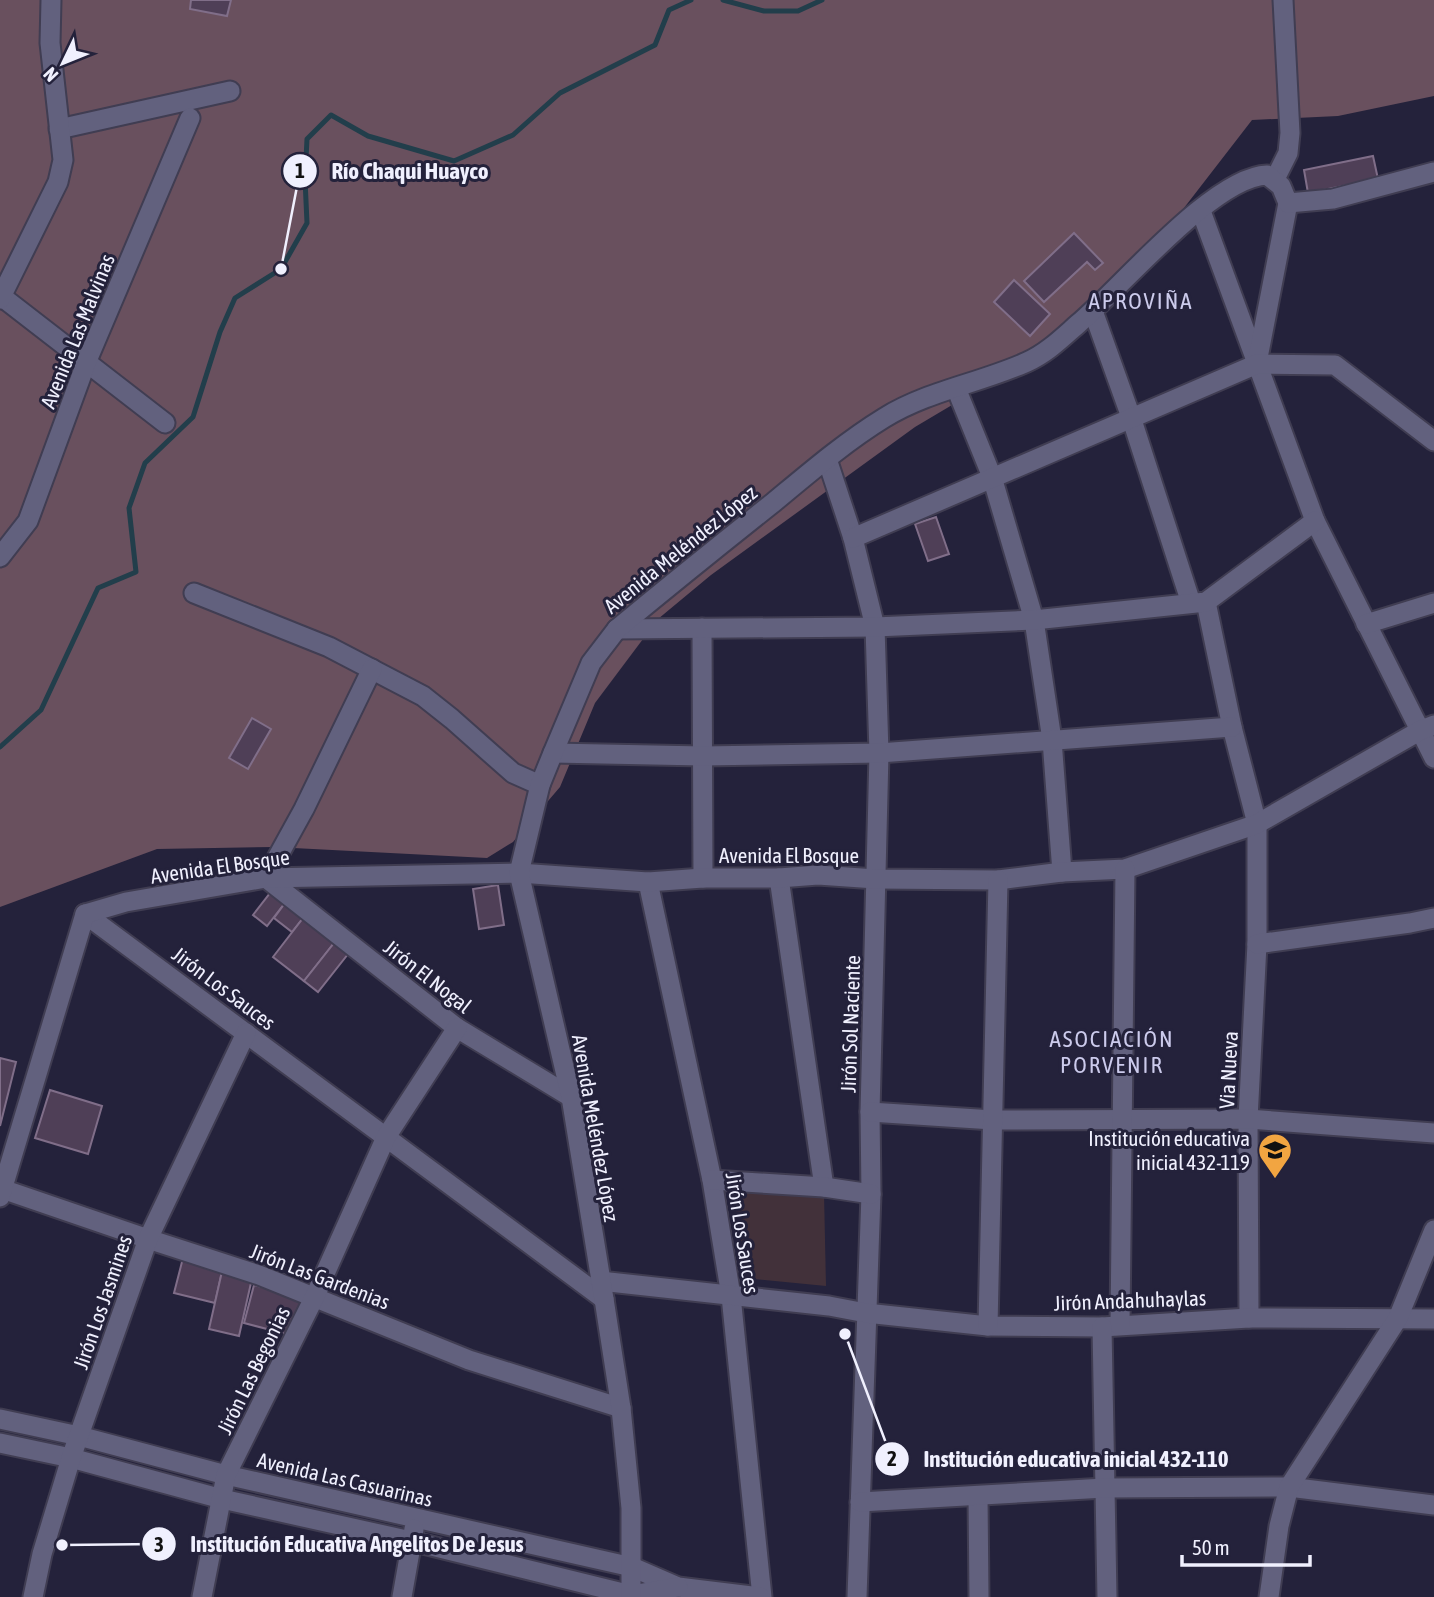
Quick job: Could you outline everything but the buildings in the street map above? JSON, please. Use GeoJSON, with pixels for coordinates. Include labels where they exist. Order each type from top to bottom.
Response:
{"type":"FeatureCollection","features":[{"type":"Feature","properties":{"kind":"street"},"geometry":{"type":"LineString","coordinates":[[51,0],[50,44],[63,160],[58,182],[1,298],[165,423]]}},
{"type":"Feature","properties":{"kind":"street"},"geometry":{"type":"LineString","coordinates":[[1256,364],[1288,203],[1275,179],[1287,153],[1290,133],[1283,0]]}},
{"type":"Feature","properties":{"kind":"street"},"geometry":{"type":"LineString","coordinates":[[59,129],[230,91]]}},
{"type":"Feature","properties":{"kind":"street","name":"Avenida Las Malvinas"},"geometry":{"type":"LineString","coordinates":[[0,557],[28,521],[86,363],[190,118]]}},
{"type":"Feature","properties":{"kind":"street"},"geometry":{"type":"LineString","coordinates":[[1288,203],[1333,199],[1434,172]]}},
{"type":"Feature","properties":{"kind":"street","name":"Avenida Meléndez López"},"geometry":{"type":"LineString","coordinates":[[631,1596],[631,1508],[621,1408],[570,1097],[519,873],[540,785],[591,663],[617,629],[827,459],[884,417],[920,400],[1027,362],[1049,349],[1093,311],[1150,253],[1235,184],[1254,176],[1267,175],[1275,179]]}},
{"type":"Feature","properties":{"kind":"street"},"geometry":{"type":"LineString","coordinates":[[1201,211],[1315,521],[1366,624],[1427,728],[1434,758]]}},
{"type":"Feature","properties":{"kind":"street","name":"Via Nueva"},"geometry":{"type":"LineString","coordinates":[[1093,311],[1198,603],[1257,824],[1257,944],[1248,1119],[1249,1318]]}},
{"type":"Feature","properties":{"kind":"street"},"geometry":{"type":"LineString","coordinates":[[853,538],[1132,420],[1256,364],[1335,365],[1434,441]]}},
{"type":"Feature","properties":{"kind":"street"},"geometry":{"type":"LineString","coordinates":[[956,388],[992,477],[1034,621],[1052,740],[1062,872]]}},
{"type":"Feature","properties":{"kind":"street","name":"Jirón Sol Naciente"},"geometry":{"type":"LineString","coordinates":[[827,459],[853,538],[875,627],[879,753],[870,1112],[871,1194],[858,1597]]}},
{"type":"Feature","properties":{"kind":"street"},"geometry":{"type":"LineString","coordinates":[[617,629],[875,627],[1034,621],[1198,603],[1315,521]]}},
{"type":"Feature","properties":{"kind":"street"},"geometry":{"type":"LineString","coordinates":[[194,593],[329,647],[423,696],[513,773],[540,785]]}},
{"type":"Feature","properties":{"kind":"street"},"geometry":{"type":"LineString","coordinates":[[1366,624],[1434,603]]}},
{"type":"Feature","properties":{"kind":"street"},"geometry":{"type":"LineString","coordinates":[[702,628],[704,878]]}},
{"type":"Feature","properties":{"kind":"street"},"geometry":{"type":"LineString","coordinates":[[266,878],[304,809],[372,669]]}},
{"type":"Feature","properties":{"kind":"street"},"geometry":{"type":"LineString","coordinates":[[552,753],[703,756],[879,753],[1233,727]]}},
{"type":"Feature","properties":{"kind":"street","name":"Avenida El Bosque"},"geometry":{"type":"LineString","coordinates":[[85,914],[126,902],[266,878],[519,873],[648,882],[818,875],[876,879],[998,880],[1062,872],[1125,869],[1257,824],[1427,728]]}},
{"type":"Feature","properties":{"kind":"street"},"geometry":{"type":"LineString","coordinates":[[1107,1597],[1105,1488],[1122,1120],[1125,869]]}},
{"type":"Feature","properties":{"kind":"street","name":"Jirón El Nogal"},"geometry":{"type":"LineString","coordinates":[[266,878],[457,1028],[570,1097]]}},
{"type":"Feature","properties":{"kind":"street"},"geometry":{"type":"LineString","coordinates":[[779,878],[824,1187]]}},
{"type":"Feature","properties":{"kind":"street"},"geometry":{"type":"LineString","coordinates":[[988,1326],[998,880]]}},
{"type":"Feature","properties":{"kind":"street","name":"Jirón Los Sauces"},"geometry":{"type":"LineString","coordinates":[[648,882],[712,1181],[731,1296],[761,1597]]}},
{"type":"Feature","properties":{"kind":"street"},"geometry":{"type":"LineString","coordinates":[[1,1193],[85,914]]}},
{"type":"Feature","properties":{"kind":"street","name":"Jirón Los Sauces"},"geometry":{"type":"LineString","coordinates":[[85,914],[386,1137],[602,1290]]}},
{"type":"Feature","properties":{"kind":"street"},"geometry":{"type":"LineString","coordinates":[[1257,944],[1434,918]]}},
{"type":"Feature","properties":{"kind":"street","name":"Jirón Las Begonias"},"geometry":{"type":"LineString","coordinates":[[202,1597],[226,1475],[315,1296],[386,1137],[457,1028]]}},
{"type":"Feature","properties":{"kind":"street","name":"Jirón Los Jasmines"},"geometry":{"type":"LineString","coordinates":[[33,1597],[42,1554],[71,1458],[148,1239],[246,1033]]}},
{"type":"Feature","properties":{"kind":"street"},"geometry":{"type":"LineString","coordinates":[[870,1112],[993,1120],[1248,1119],[1434,1133]]}},
{"type":"Feature","properties":{"kind":"street"},"geometry":{"type":"LineString","coordinates":[[712,1181],[824,1187],[871,1194]]}},
{"type":"Feature","properties":{"kind":"street","name":"Jirón Las Gardenias"},"geometry":{"type":"LineString","coordinates":[[1,1193],[259,1275],[469,1360],[621,1408]]}},
{"type":"Feature","properties":{"kind":"street"},"geometry":{"type":"LineString","coordinates":[[1269,1597],[1279,1526],[1289,1487],[1398,1318],[1434,1230]]}},
{"type":"Feature","properties":{"kind":"street"},"geometry":{"type":"LineString","coordinates":[[602,1290],[731,1296]]}},
{"type":"Feature","properties":{"kind":"street","name":"Jirón Andahuhaylas"},"geometry":{"type":"LineString","coordinates":[[731,1296],[829,1306],[866,1314],[988,1326],[1111,1326],[1249,1318],[1434,1319]]}},
{"type":"Feature","properties":{"kind":"street","name":"Avenida Las Casuarinas"},"geometry":{"type":"LineString","coordinates":[[0,1419],[79,1436],[226,1475],[632,1567],[678,1587],[761,1597]]}},
{"type":"Feature","properties":{"kind":"street","name":"Avenida Las Casuarinas"},"geometry":{"type":"LineString","coordinates":[[0,1443],[71,1458],[222,1499],[411,1541],[631,1596],[678,1587]]}},
{"type":"Feature","properties":{"kind":"street"},"geometry":{"type":"LineString","coordinates":[[860,1502],[1105,1488],[1289,1487],[1434,1506]]}},
{"type":"Feature","properties":{"kind":"street"},"geometry":{"type":"LineString","coordinates":[[978,1496],[979,1597]]}},
{"type":"Feature","properties":{"kind":"street"},"geometry":{"type":"LineString","coordinates":[[402,1597],[416,1518]]}},
{"type":"Feature","properties":{"kind":"shaded area"},"geometry":{"type":"Polygon","coordinates":[[[0,0],[1434,0],[1434,96],[1338,116],[1252,120],[1177,217],[1091,302],[1011,370],[915,427],[711,575],[658,619],[595,703],[560,787],[513,842],[487,858],[274,847],[157,849],[0,907],[0,0]]]}},
{"type":"Feature","properties":{"kind":"shaded area"},"geometry":{"type":"Polygon","coordinates":[[[733,1188],[824,1193],[826,1286],[745,1278],[733,1188]]]}},
{"type":"Feature","properties":{"kind":"waterway"},"geometry":{"type":"LineString","coordinates":[[0,747],[41,710],[98,588],[136,572],[129,508],[145,463],[193,417],[220,332],[235,298],[281,269],[307,223],[307,139],[331,115],[368,136],[454,161],[513,135],[560,93],[655,45],[669,10],[691,0]]}},
{"type":"Feature","properties":{"kind":"waterway"},"geometry":{"type":"LineString","coordinates":[[723,0],[764,11],[798,11],[822,0]]}},
{"type":"Feature","properties":{"kind":"place","name":"Río Chaqui Huayco"},"geometry":{"type":"Point","coordinates":[281,269]}},
{"type":"Feature","properties":{"kind":"place","name":"Institución educativa inicial 432-119"},"geometry":{"type":"Point","coordinates":[1275,1180]}},
{"type":"Feature","properties":{"kind":"place","name":"Institución educativa inicial 432-110"},"geometry":{"type":"Point","coordinates":[845,1334]}},
{"type":"Feature","properties":{"kind":"place","name":"Institución Educativa Angelitos De Jesus"},"geometry":{"type":"Point","coordinates":[62,1545]}},
{"type":"Feature","properties":{"kind":"district","name":"APROVIÑA"},"geometry":{"type":"Point","coordinates":[1141,301]}},
{"type":"Feature","properties":{"kind":"district","name":"ASOCIACIÓN PORVENIR"},"geometry":{"type":"Point","coordinates":[1112,1052]}}]}
